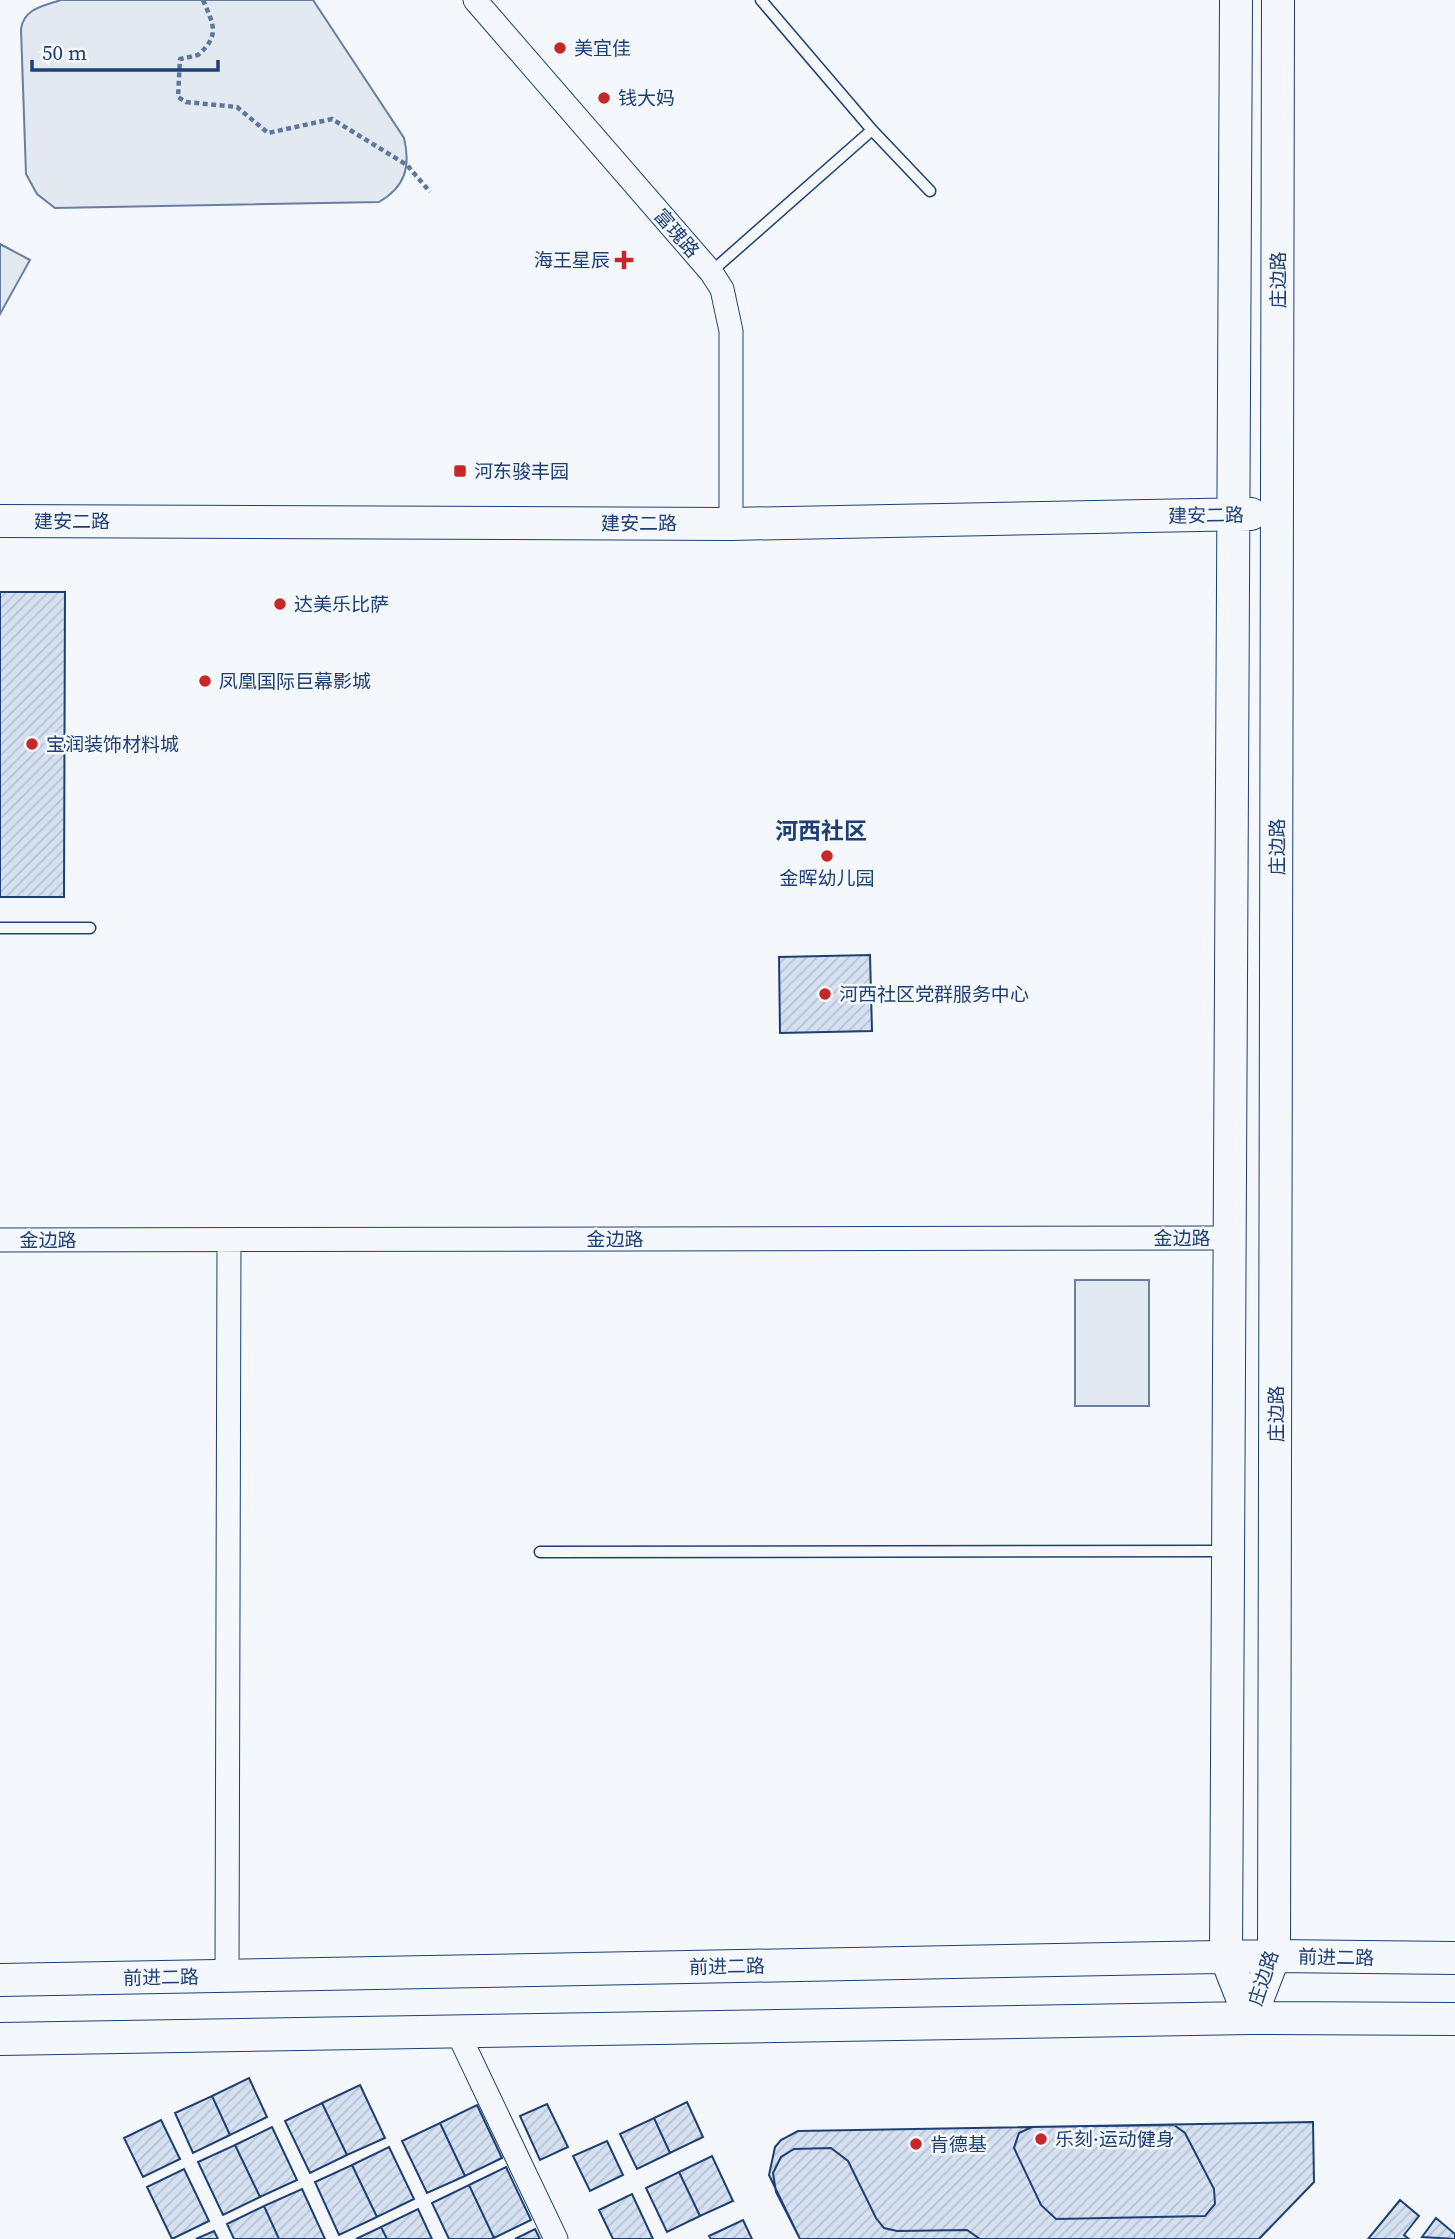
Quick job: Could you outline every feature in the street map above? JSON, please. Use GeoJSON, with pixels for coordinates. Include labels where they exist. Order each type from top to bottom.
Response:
{"type":"FeatureCollection","features":[{"type":"Feature","properties":{"kind":"main road","name":"庄边路"},"geometry":{"type":"LineString","coordinates":[[1236,0],[1226,1957],[1250,2018]]}},
{"type":"Feature","properties":{"kind":"main road","name":"庄边路"},"geometry":{"type":"LineString","coordinates":[[1250,2018],[1275,1956],[1278,0]]}},
{"type":"Feature","properties":{"kind":"main road","name":"建安二路"},"geometry":{"type":"LineString","coordinates":[[0,521],[731,524],[1277,514]]}},
{"type":"Feature","properties":{"kind":"main road","name":"前进二路"},"geometry":{"type":"LineString","coordinates":[[0,1980],[1275,1956],[1455,1958]]}},
{"type":"Feature","properties":{"kind":"main road"},"geometry":{"type":"LineString","coordinates":[[0,2039],[1250,2018],[1455,2019]]}},
{"type":"Feature","properties":{"kind":"street","name":"富瑰路"},"geometry":{"type":"LineString","coordinates":[[475,0],[711,272],[722,289],[731,331],[731,524]]}},
{"type":"Feature","properties":{"kind":"street","name":"金边路"},"geometry":{"type":"LineString","coordinates":[[0,1240],[1229,1238]]}},
{"type":"Feature","properties":{"kind":"street"},"geometry":{"type":"LineString","coordinates":[[227,1976],[229,1240]]}},
{"type":"Feature","properties":{"kind":"street"},"geometry":{"type":"LineString","coordinates":[[457,2031],[556,2239]]}},
{"type":"Feature","properties":{"kind":"lane"},"geometry":{"type":"LineString","coordinates":[[761,0],[872,130],[930,191]]}},
{"type":"Feature","properties":{"kind":"lane"},"geometry":{"type":"LineString","coordinates":[[711,272],[872,130]]}},
{"type":"Feature","properties":{"kind":"lane"},"geometry":{"type":"LineString","coordinates":[[0,928],[90,928]]}},
{"type":"Feature","properties":{"kind":"lane"},"geometry":{"type":"LineString","coordinates":[[540,1552],[1228,1551]]}},
{"type":"Feature","properties":{"kind":"path"},"geometry":{"type":"LineString","coordinates":[[203,0],[214,26],[214,34],[198,55],[180,59],[178,97],[186,102],[237,107],[268,133],[332,119],[407,165],[430,192]]}},
{"type":"Feature","properties":{"kind":"shaded area"},"geometry":{"type":"Polygon","coordinates":[[[61,0],[313,0],[404,138],[407,158],[400,183],[379,202],[55,208],[37,194],[26,174],[21,29],[30,12],[61,0]]]}},
{"type":"Feature","properties":{"kind":"shaded area"},"geometry":{"type":"Polygon","coordinates":[[[0,244],[30,260],[0,314],[0,244]]]}},
{"type":"Feature","properties":{"kind":"shaded area"},"geometry":{"type":"Polygon","coordinates":[[[1075,1280],[1149,1280],[1149,1406],[1075,1406],[1075,1280]]]}},
{"type":"Feature","properties":{"kind":"building","name":"宝润装饰材料城"},"geometry":{"type":"Polygon","coordinates":[[[0,592],[65,592],[64,897],[0,897],[0,592]]]}},
{"type":"Feature","properties":{"kind":"building","name":"河西社区党群服务中心"},"geometry":{"type":"Polygon","coordinates":[[[870,955],[872,1031],[780,1033],[779,957],[870,955]]]}},
{"type":"Feature","properties":{"kind":"building"},"geometry":{"type":"Polygon","coordinates":[[[249,2078],[267,2117],[230,2135],[212,2096],[249,2078]]]}},
{"type":"Feature","properties":{"kind":"building"},"geometry":{"type":"Polygon","coordinates":[[[360,2085],[385,2138],[347,2155],[322,2103],[360,2085]]]}},
{"type":"Feature","properties":{"kind":"building"},"geometry":{"type":"Polygon","coordinates":[[[212,2096],[230,2135],[193,2153],[175,2113],[212,2096]]]}},
{"type":"Feature","properties":{"kind":"building"},"geometry":{"type":"Polygon","coordinates":[[[687,2102],[703,2137],[670,2153],[654,2118],[687,2102]]]}},
{"type":"Feature","properties":{"kind":"building"},"geometry":{"type":"Polygon","coordinates":[[[322,2103],[347,2155],[310,2173],[285,2121],[322,2103]]]}},
{"type":"Feature","properties":{"kind":"building"},"geometry":{"type":"Polygon","coordinates":[[[547,2104],[568,2147],[540,2160],[520,2116],[547,2104]]]}},
{"type":"Feature","properties":{"kind":"building"},"geometry":{"type":"Polygon","coordinates":[[[477,2105],[502,2158],[465,2176],[440,2123],[477,2105]]]}},
{"type":"Feature","properties":{"kind":"building"},"geometry":{"type":"Polygon","coordinates":[[[654,2118],[670,2153],[637,2169],[620,2134],[654,2118]]]}},
{"type":"Feature","properties":{"kind":"building"},"geometry":{"type":"Polygon","coordinates":[[[161,2120],[180,2159],[143,2177],[124,2138],[161,2120]]]}},
{"type":"Feature","properties":{"kind":"building"},"geometry":{"type":"Polygon","coordinates":[[[1313,2122],[1314,2182],[1259,2239],[800,2239],[769,2175],[775,2147],[781,2140],[798,2131],[1313,2122]]]}},
{"type":"Feature","properties":{"kind":"building"},"geometry":{"type":"Polygon","coordinates":[[[440,2123],[465,2176],[427,2193],[402,2141],[440,2123]]]}},
{"type":"Feature","properties":{"kind":"building"},"geometry":{"type":"Polygon","coordinates":[[[1174,2125],[1185,2133],[1214,2189],[1215,2204],[1205,2216],[1056,2219],[1041,2205],[1014,2148],[1019,2133],[1032,2127],[1174,2125]]]}},
{"type":"Feature","properties":{"kind":"building"},"geometry":{"type":"Polygon","coordinates":[[[272,2127],[297,2180],[260,2197],[235,2145],[272,2127]]]}},
{"type":"Feature","properties":{"kind":"building"},"geometry":{"type":"Polygon","coordinates":[[[607,2141],[623,2175],[590,2191],[573,2156],[607,2141]]]}},
{"type":"Feature","properties":{"kind":"building"},"geometry":{"type":"Polygon","coordinates":[[[235,2145],[260,2197],[223,2215],[198,2162],[235,2145]]]}},
{"type":"Feature","properties":{"kind":"building"},"geometry":{"type":"Polygon","coordinates":[[[389,2147],[414,2199],[377,2217],[352,2165],[389,2147]]]}},
{"type":"Feature","properties":{"kind":"building"},"geometry":{"type":"Polygon","coordinates":[[[831,2148],[848,2161],[876,2218],[884,2228],[897,2231],[967,2230],[980,2239],[800,2239],[776,2192],[773,2173],[781,2157],[794,2149],[831,2148]]]}},
{"type":"Feature","properties":{"kind":"building"},"geometry":{"type":"Polygon","coordinates":[[[712,2156],[733,2201],[700,2216],[679,2172],[712,2156]]]}},
{"type":"Feature","properties":{"kind":"building"},"geometry":{"type":"Polygon","coordinates":[[[352,2165],[377,2217],[339,2235],[315,2182],[352,2165]]]}},
{"type":"Feature","properties":{"kind":"building"},"geometry":{"type":"Polygon","coordinates":[[[506,2167],[531,2220],[494,2238],[469,2185],[506,2167]]]}},
{"type":"Feature","properties":{"kind":"building"},"geometry":{"type":"Polygon","coordinates":[[[184,2169],[209,2221],[172,2239],[147,2187],[184,2169]]]}},
{"type":"Feature","properties":{"kind":"building"},"geometry":{"type":"Polygon","coordinates":[[[679,2172],[700,2216],[667,2232],[646,2188],[679,2172]]]}},
{"type":"Feature","properties":{"kind":"building"},"geometry":{"type":"Polygon","coordinates":[[[469,2185],[494,2238],[449,2239],[432,2203],[469,2185]]]}},
{"type":"Feature","properties":{"kind":"building"},"geometry":{"type":"Polygon","coordinates":[[[302,2189],[325,2239],[279,2239],[264,2206],[302,2189]]]}},
{"type":"Feature","properties":{"kind":"building"},"geometry":{"type":"Polygon","coordinates":[[[632,2194],[653,2239],[613,2239],[599,2210],[632,2194]]]}},
{"type":"Feature","properties":{"kind":"building"},"geometry":{"type":"Polygon","coordinates":[[[1400,2200],[1419,2216],[1404,2235],[1409,2239],[1368,2239],[1400,2200]]]}},
{"type":"Feature","properties":{"kind":"building"},"geometry":{"type":"Polygon","coordinates":[[[264,2206],[279,2239],[234,2239],[227,2224],[264,2206]]]}},
{"type":"Feature","properties":{"kind":"building"},"geometry":{"type":"Polygon","coordinates":[[[418,2209],[432,2239],[387,2239],[381,2227],[418,2209]]]}},
{"type":"Feature","properties":{"kind":"building"},"geometry":{"type":"Polygon","coordinates":[[[1436,2218],[1455,2234],[1455,2239],[1422,2237],[1436,2218]]]}},
{"type":"Feature","properties":{"kind":"building"},"geometry":{"type":"Polygon","coordinates":[[[743,2220],[752,2239],[711,2239],[709,2236],[743,2220]]]}},
{"type":"Feature","properties":{"kind":"building"},"geometry":{"type":"Polygon","coordinates":[[[381,2227],[387,2239],[356,2239],[381,2227]]]}},
{"type":"Feature","properties":{"kind":"building"},"geometry":{"type":"Polygon","coordinates":[[[535,2229],[540,2239],[515,2239],[535,2229]]]}},
{"type":"Feature","properties":{"kind":"building"},"geometry":{"type":"Polygon","coordinates":[[[214,2231],[218,2239],[196,2239],[214,2231]]]}},
{"type":"Feature","properties":{"kind":"place","name":"美宜佳"},"geometry":{"type":"Point","coordinates":[560,48]}},
{"type":"Feature","properties":{"kind":"place","name":"钱大妈"},"geometry":{"type":"Point","coordinates":[604,98]}},
{"type":"Feature","properties":{"kind":"place","name":"海王星辰"},"geometry":{"type":"Point","coordinates":[624,260]}},
{"type":"Feature","properties":{"kind":"place","name":"河东骏丰园"},"geometry":{"type":"Point","coordinates":[460,471]}},
{"type":"Feature","properties":{"kind":"place","name":"达美乐比萨"},"geometry":{"type":"Point","coordinates":[280,604]}},
{"type":"Feature","properties":{"kind":"place","name":"凤凰国际巨幕影城"},"geometry":{"type":"Point","coordinates":[205,681]}},
{"type":"Feature","properties":{"kind":"place","name":"宝润装饰材料城"},"geometry":{"type":"Point","coordinates":[32,744]}},
{"type":"Feature","properties":{"kind":"place","name":"金晖幼儿园"},"geometry":{"type":"Point","coordinates":[827,856]}},
{"type":"Feature","properties":{"kind":"place","name":"河西社区党群服务中心"},"geometry":{"type":"Point","coordinates":[825,994]}},
{"type":"Feature","properties":{"kind":"place","name":"乐刻·运动健身"},"geometry":{"type":"Point","coordinates":[1041,2139]}},
{"type":"Feature","properties":{"kind":"place","name":"肯德基"},"geometry":{"type":"Point","coordinates":[916,2144]}},
{"type":"Feature","properties":{"kind":"district","name":"河西社区"},"geometry":{"type":"Point","coordinates":[821,831]}}]}
